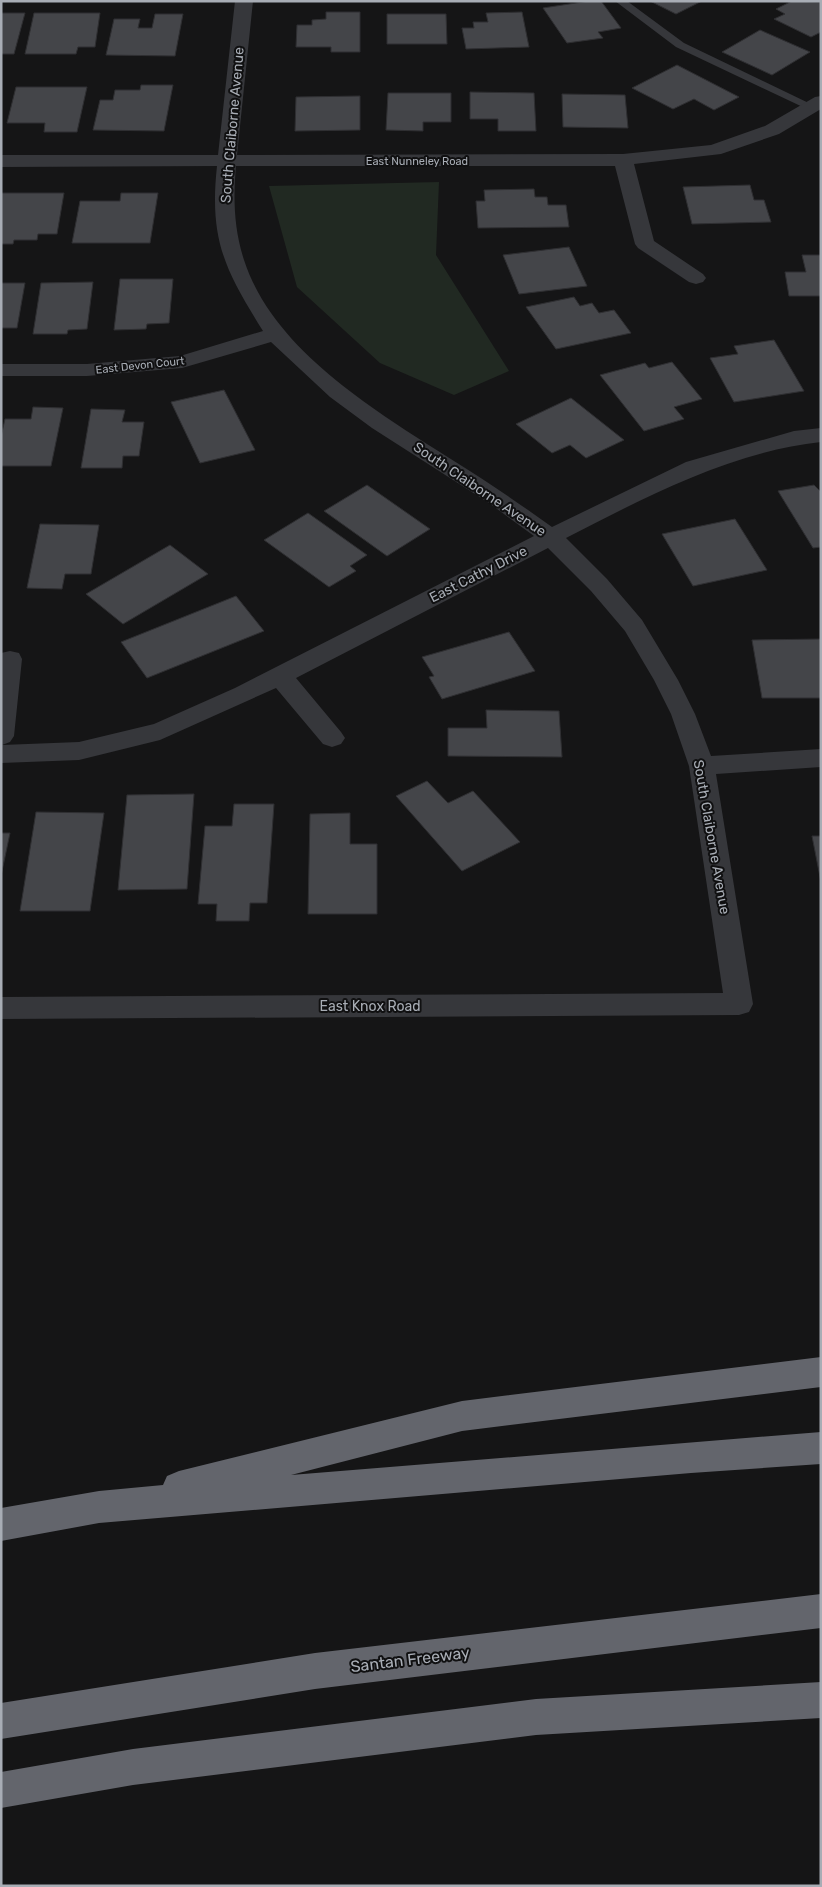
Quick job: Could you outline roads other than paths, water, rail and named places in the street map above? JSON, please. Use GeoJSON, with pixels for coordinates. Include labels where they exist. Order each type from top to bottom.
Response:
{"type":"FeatureCollection","features":[{"type":"Feature","properties":{"kind":"highway"},"geometry":{"type":"LineString","coordinates":[[1,1525],[99,1507],[462,1416],[821,1372]]}},
{"type":"Feature","properties":{"kind":"highway"},"geometry":{"type":"LineString","coordinates":[[99,1507],[691,1457],[821,1448]]}},
{"type":"Feature","properties":{"kind":"highway","name":"Santan Freeway"},"geometry":{"type":"LineString","coordinates":[[1,1721],[315,1670],[821,1611]]}},
{"type":"Feature","properties":{"kind":"highway"},"geometry":{"type":"LineString","coordinates":[[1,1790],[133,1767],[536,1717],[821,1700]]}},
{"type":"Feature","properties":{"kind":"street","name":"South Claiborne Avenue"},"geometry":{"type":"LineString","coordinates":[[244,1],[224,192],[225,224],[234,260],[248,291],[275,334],[298,358],[338,392],[380,423],[497,498],[551,537],[599,584],[634,626],[666,680],[682,714],[702,766],[739,1004]]}},
{"type":"Feature","properties":{"kind":"street","name":"East Nunneley Road"},"geometry":{"type":"LineString","coordinates":[[1,161],[623,160],[714,150],[772,130],[816,104]]}},
{"type":"Feature","properties":{"kind":"street"},"geometry":{"type":"LineString","coordinates":[[623,160],[645,244],[696,278]]}},
{"type":"Feature","properties":{"kind":"street","name":"East Devon Court"},"geometry":{"type":"LineString","coordinates":[[1,370],[87,370],[182,362],[275,334]]}},
{"type":"Feature","properties":{"kind":"street","name":"East Cathy Drive"},"geometry":{"type":"LineString","coordinates":[[1,754],[79,751],[160,731],[280,676],[551,537],[694,467],[794,438],[821,435]]}},
{"type":"Feature","properties":{"kind":"street"},"geometry":{"type":"LineString","coordinates":[[1,736],[10,659]]}},
{"type":"Feature","properties":{"kind":"street"},"geometry":{"type":"LineString","coordinates":[[280,676],[332,738]]}},
{"type":"Feature","properties":{"kind":"street"},"geometry":{"type":"LineString","coordinates":[[702,766],[821,758]]}},
{"type":"Feature","properties":{"kind":"street","name":"East Knox Road"},"geometry":{"type":"LineString","coordinates":[[1,1008],[739,1004]]}},
{"type":"Feature","properties":{"kind":"lane"},"geometry":{"type":"LineString","coordinates":[[620,1],[680,45],[816,104]]}}]}
